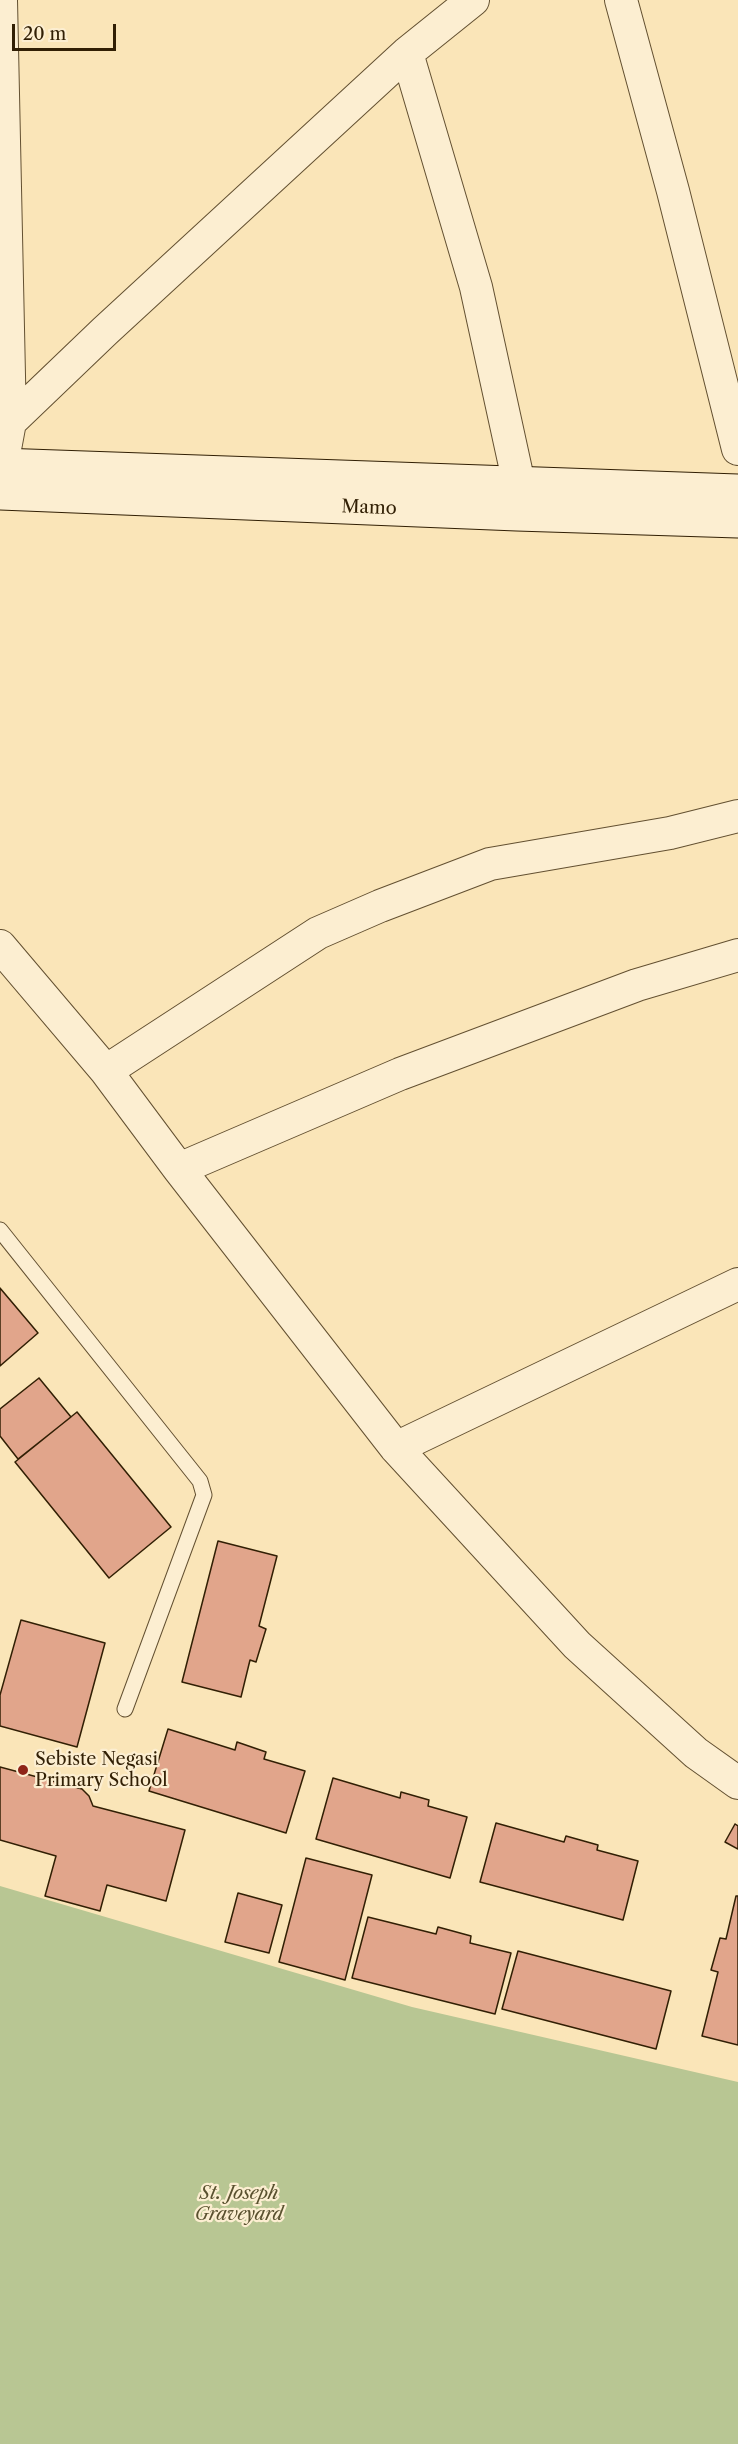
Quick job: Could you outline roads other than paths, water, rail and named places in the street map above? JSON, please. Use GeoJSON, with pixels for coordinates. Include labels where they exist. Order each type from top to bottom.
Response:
{"type":"FeatureCollection","features":[{"type":"Feature","properties":{"kind":"street"},"geometry":{"type":"LineString","coordinates":[[1,0],[10,422],[1,479],[519,484],[738,491]]}},
{"type":"Feature","properties":{"kind":"street"},"geometry":{"type":"LineString","coordinates":[[10,422],[105,331],[407,53],[473,0]]}},
{"type":"Feature","properties":{"kind":"street"},"geometry":{"type":"LineString","coordinates":[[621,0],[673,191],[738,449]]}},
{"type":"Feature","properties":{"kind":"street"},"geometry":{"type":"LineString","coordinates":[[407,53],[476,286],[519,484]]}},
{"type":"Feature","properties":{"kind":"street","name":"Mamo"},"geometry":{"type":"LineString","coordinates":[[1,479],[738,521]]}},
{"type":"Feature","properties":{"kind":"street"},"geometry":{"type":"LineString","coordinates":[[106,1071],[318,933],[380,906],[490,864],[670,833],[738,816]]}},
{"type":"Feature","properties":{"kind":"street"},"geometry":{"type":"LineString","coordinates":[[0,946],[106,1071],[179,1169],[396,1448],[577,1645],[696,1753],[738,1783]]}},
{"type":"Feature","properties":{"kind":"street"},"geometry":{"type":"LineString","coordinates":[[179,1169],[400,1074],[636,985],[738,955]]}},
{"type":"Feature","properties":{"kind":"street"},"geometry":{"type":"LineString","coordinates":[[396,1448],[738,1284]]}},
{"type":"Feature","properties":{"kind":"lane"},"geometry":{"type":"LineString","coordinates":[[0,1230],[200,1481],[204,1494],[125,1709]]}},
{"type":"Feature","properties":{"kind":"place","name":"Sebiste Negasi Primary School"},"geometry":{"type":"Point","coordinates":[23,1770]}},
{"type":"Feature","properties":{"kind":"park label","name":"St. Joseph Graveyard"},"geometry":{"type":"Point","coordinates":[239,2204]}}]}
